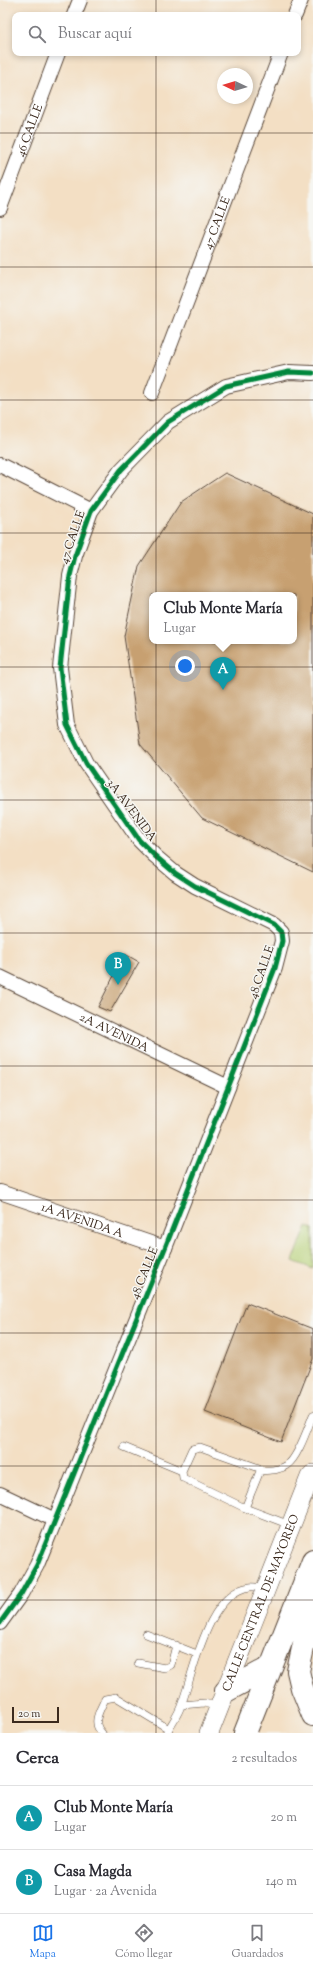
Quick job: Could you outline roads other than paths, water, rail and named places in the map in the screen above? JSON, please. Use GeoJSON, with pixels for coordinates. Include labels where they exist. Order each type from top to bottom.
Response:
{"type":"FeatureCollection","features":[{"type":"Feature","properties":{"kind":"highway"},"geometry":{"type":"LineString","coordinates":[[245,1733],[312,1564]]}},
{"type":"Feature","properties":{"kind":"highway"},"geometry":{"type":"LineString","coordinates":[[311,1710],[302,1688],[298,1671],[311,1611],[312,1564]]}},
{"type":"Feature","properties":{"kind":"highway"},"geometry":{"type":"LineString","coordinates":[[222,1699],[271,1667]]}},
{"type":"Feature","properties":{"kind":"main road","name":"CALLE CENTRAL DE MAYOREO"},"geometry":{"type":"LineString","coordinates":[[209,1733],[290,1525],[312,1473]]}},
{"type":"Feature","properties":{"kind":"street"},"geometry":{"type":"LineString","coordinates":[[75,12],[80,0]]}},
{"type":"Feature","properties":{"kind":"street"},"geometry":{"type":"LineString","coordinates":[[296,12],[301,0]]}},
{"type":"Feature","properties":{"kind":"street","name":"46 CALLE"},"geometry":{"type":"LineString","coordinates":[[0,208],[57,56]]}},
{"type":"Feature","properties":{"kind":"street","name":"47 CALLE"},"geometry":{"type":"LineString","coordinates":[[152,393],[280,56]]}},
{"type":"Feature","properties":{"kind":"street","name":"47 CALLE"},"geometry":{"type":"LineString","coordinates":[[60,668],[70,576],[91,510],[121,470],[168,422],[226,386],[289,372],[313,373]]}},
{"type":"Feature","properties":{"kind":"street"},"geometry":{"type":"LineString","coordinates":[[0,465],[91,510]]}},
{"type":"Feature","properties":{"kind":"street","name":"3A AVENIDA"},"geometry":{"type":"LineString","coordinates":[[60,668],[67,724],[86,763],[139,840],[175,873],[195,886],[274,925]]}},
{"type":"Feature","properties":{"kind":"street","name":"48 CALLE"},"geometry":{"type":"LineString","coordinates":[[0,1623],[24,1588],[37,1565],[165,1248],[275,968],[282,941],[281,932],[274,925]]}},
{"type":"Feature","properties":{"kind":"street","name":"2A AVENIDA"},"geometry":{"type":"LineString","coordinates":[[0,977],[228,1087]]}},
{"type":"Feature","properties":{"kind":"street","name":"1A AVENIDA A"},"geometry":{"type":"LineString","coordinates":[[0,1192],[165,1248]]}},
{"type":"Feature","properties":{"kind":"street"},"geometry":{"type":"LineString","coordinates":[[0,1494],[55,1520]]}},
{"type":"Feature","properties":{"kind":"lane"},"geometry":{"type":"LineString","coordinates":[[260,1471],[277,1470],[288,1465],[297,1451],[313,1415]]}},
{"type":"Feature","properties":{"kind":"lane"},"geometry":{"type":"LineString","coordinates":[[124,1447],[182,1471]]}},
{"type":"Feature","properties":{"kind":"lane"},"geometry":{"type":"LineString","coordinates":[[260,1471],[257,1466],[200,1447],[192,1449],[182,1471],[183,1478],[188,1481],[245,1508],[290,1525]]}},
{"type":"Feature","properties":{"kind":"lane"},"geometry":{"type":"LineString","coordinates":[[245,1508],[260,1471]]}},
{"type":"Feature","properties":{"kind":"lane"},"geometry":{"type":"LineString","coordinates":[[102,1733],[98,1727],[96,1718],[105,1699],[111,1697],[116,1697],[167,1731],[182,1705],[202,1637],[226,1601],[239,1591],[250,1587],[265,1589]]}},
{"type":"Feature","properties":{"kind":"lane"},"geometry":{"type":"LineString","coordinates":[[146,1634],[197,1654]]}},
{"type":"Feature","properties":{"kind":"lane"},"geometry":{"type":"LineString","coordinates":[[138,1663],[165,1668],[171,1665],[176,1645]]}},
{"type":"Feature","properties":{"kind":"lane"},"geometry":{"type":"LineString","coordinates":[[182,1705],[204,1703],[222,1699]]}},
{"type":"Feature","properties":{"kind":"place","name":"Club Monte María"},"geometry":{"type":"Point","coordinates":[223,690]}},
{"type":"Feature","properties":{"kind":"place","name":"Casa Magda"},"geometry":{"type":"Point","coordinates":[118,985]}}]}
